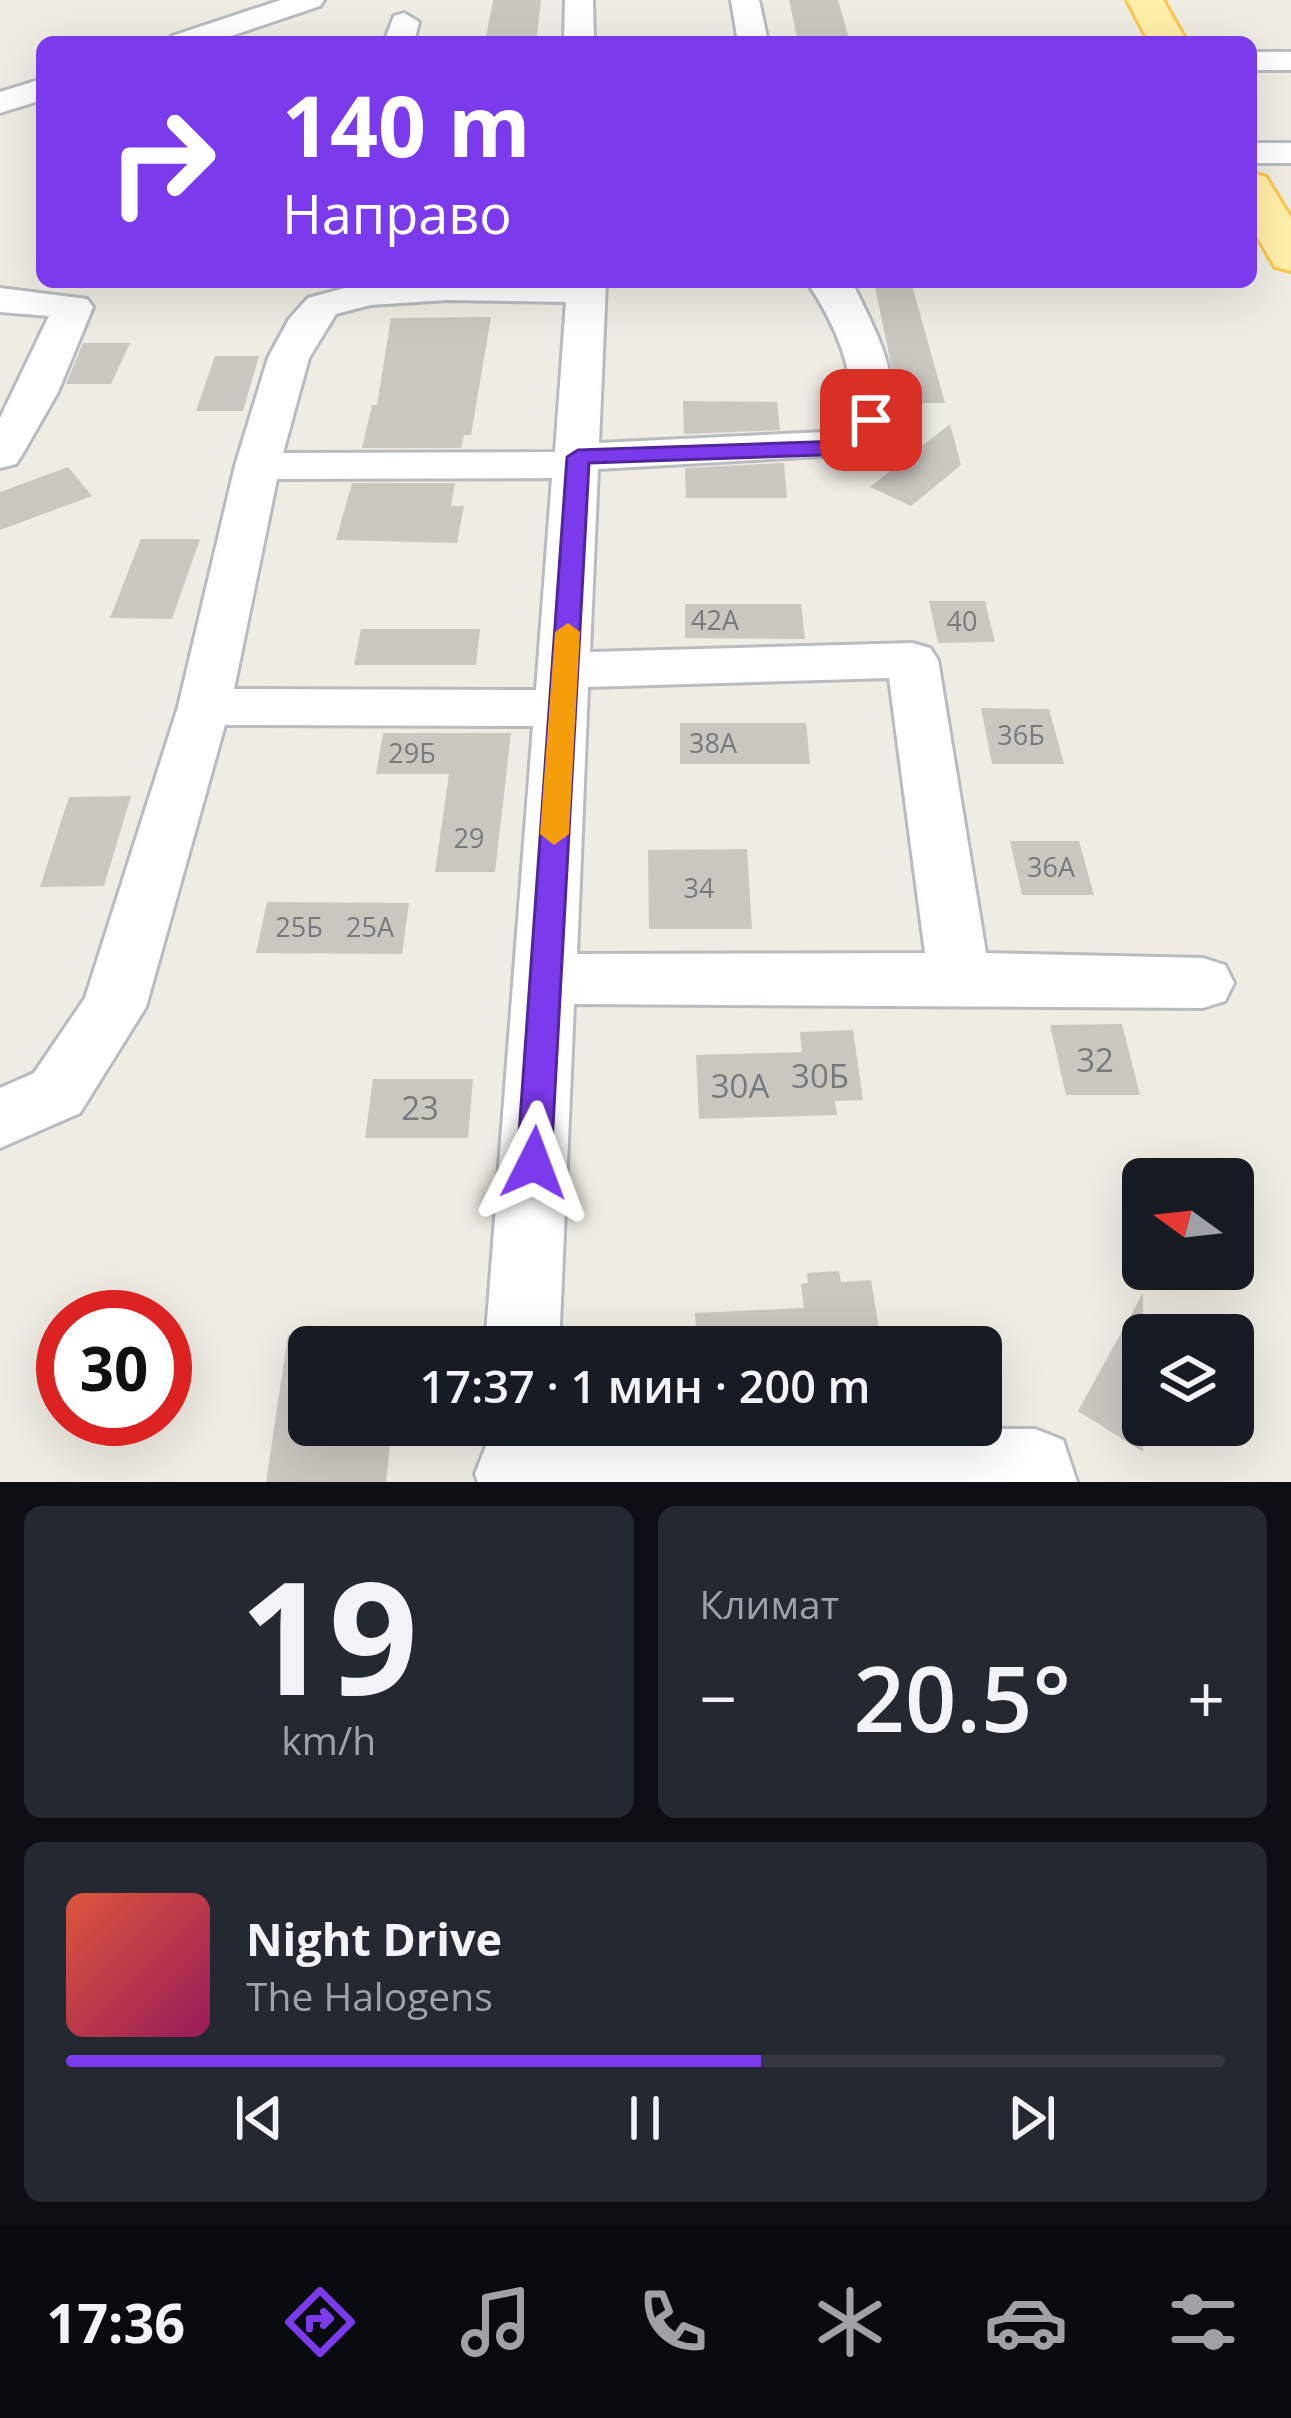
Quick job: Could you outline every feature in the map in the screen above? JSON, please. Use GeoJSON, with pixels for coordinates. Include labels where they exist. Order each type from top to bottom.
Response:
{"type":"FeatureCollection","features":[{"type":"Feature","properties":{"kind":"main road"},"geometry":{"type":"LineString","coordinates":[[1144,0],[1165,36]]}},
{"type":"Feature","properties":{"kind":"main road"},"geometry":{"type":"LineString","coordinates":[[1257,196],[1290,254]]}},
{"type":"Feature","properties":{"kind":"street"},"geometry":{"type":"LineString","coordinates":[[192,0],[229,27]]}},
{"type":"Feature","properties":{"kind":"street"},"geometry":{"type":"LineString","coordinates":[[201,36],[310,0]]}},
{"type":"Feature","properties":{"kind":"street"},"geometry":{"type":"LineString","coordinates":[[579,0],[579,36]]}},
{"type":"Feature","properties":{"kind":"street"},"geometry":{"type":"LineString","coordinates":[[745,0],[752,36]]}},
{"type":"Feature","properties":{"kind":"street"},"geometry":{"type":"LineString","coordinates":[[1257,61],[1291,61]]}},
{"type":"Feature","properties":{"kind":"street"},"geometry":{"type":"LineString","coordinates":[[0,103],[36,91]]}},
{"type":"Feature","properties":{"kind":"street"},"geometry":{"type":"LineString","coordinates":[[1257,153],[1291,154]]}},
{"type":"Feature","properties":{"kind":"street"},"geometry":{"type":"LineString","coordinates":[[0,1119],[57,1093],[114,1007],[204,707],[257,466],[297,338],[322,306],[340,298],[510,288]]}},
{"type":"Feature","properties":{"kind":"street"},"geometry":{"type":"LineString","coordinates":[[523,1326],[587,288]]}},
{"type":"Feature","properties":{"kind":"street"},"geometry":{"type":"LineString","coordinates":[[257,466],[578,461],[858,444],[871,420],[868,367],[835,288]]}},
{"type":"Feature","properties":{"kind":"street"},"geometry":{"type":"LineString","coordinates":[[0,300],[73,307],[37,392],[0,455]]}},
{"type":"Feature","properties":{"kind":"street"},"geometry":{"type":"LineString","coordinates":[[204,707],[564,689],[912,660],[959,978]]}},
{"type":"Feature","properties":{"kind":"street"},"geometry":{"type":"LineString","coordinates":[[545,979],[1203,982]]}},
{"type":"Feature","properties":{"kind":"street"},"geometry":{"type":"LineString","coordinates":[[515,1460],[1034,1468],[1037,1482]]}},
{"type":"Feature","properties":{"kind":"building"},"geometry":{"type":"Polygon","coordinates":[[[493,0],[541,0],[537,36],[486,36],[493,0]]]}},
{"type":"Feature","properties":{"kind":"building"},"geometry":{"type":"Polygon","coordinates":[[[789,0],[838,0],[848,36],[797,36],[789,0]]]}},
{"type":"Feature","properties":{"kind":"building"},"geometry":{"type":"Polygon","coordinates":[[[875,288],[913,288],[945,403],[899,403],[875,288]]]}},
{"type":"Feature","properties":{"kind":"building"},"geometry":{"type":"Polygon","coordinates":[[[491,317],[471,435],[464,435],[461,448],[362,448],[372,405],[377,405],[391,318],[491,317]]]}},
{"type":"Feature","properties":{"kind":"building"},"geometry":{"type":"Polygon","coordinates":[[[83,343],[130,343],[111,384],[66,384],[83,343]]]}},
{"type":"Feature","properties":{"kind":"building"},"geometry":{"type":"Polygon","coordinates":[[[215,356],[259,356],[243,411],[196,411],[215,356]]]}},
{"type":"Feature","properties":{"kind":"building"},"geometry":{"type":"Polygon","coordinates":[[[683,401],[777,402],[780,430],[684,434],[683,401]]]}},
{"type":"Feature","properties":{"kind":"building"},"geometry":{"type":"Polygon","coordinates":[[[950,424],[961,465],[911,506],[870,487],[950,424]]]}},
{"type":"Feature","properties":{"kind":"building"},"geometry":{"type":"Polygon","coordinates":[[[784,463],[787,498],[686,498],[685,468],[784,463]]]}},
{"type":"Feature","properties":{"kind":"building"},"geometry":{"type":"Polygon","coordinates":[[[68,467],[92,496],[0,530],[0,492],[68,467]]]}},
{"type":"Feature","properties":{"kind":"building"},"geometry":{"type":"Polygon","coordinates":[[[352,483],[455,483],[451,506],[464,506],[457,543],[336,540],[352,483]]]}},
{"type":"Feature","properties":{"kind":"building"},"geometry":{"type":"Polygon","coordinates":[[[141,539],[200,539],[172,619],[110,618],[141,539]]]}},
{"type":"Feature","properties":{"kind":"building"},"geometry":{"type":"Polygon","coordinates":[[[929,601],[985,601],[995,642],[938,643],[929,601]]]}},
{"type":"Feature","properties":{"kind":"building"},"geometry":{"type":"Polygon","coordinates":[[[685,604],[801,604],[805,639],[685,638],[685,604]]]}},
{"type":"Feature","properties":{"kind":"building"},"geometry":{"type":"Polygon","coordinates":[[[361,629],[480,629],[476,665],[354,665],[361,629]]]}},
{"type":"Feature","properties":{"kind":"building"},"geometry":{"type":"Polygon","coordinates":[[[981,708],[1049,709],[1064,764],[992,764],[981,708]]]}},
{"type":"Feature","properties":{"kind":"building"},"geometry":{"type":"Polygon","coordinates":[[[680,723],[806,723],[810,764],[680,764],[680,723]]]}},
{"type":"Feature","properties":{"kind":"building"},"geometry":{"type":"Polygon","coordinates":[[[383,733],[511,733],[495,872],[435,872],[449,774],[376,774],[383,733]]]}},
{"type":"Feature","properties":{"kind":"building"},"geometry":{"type":"Polygon","coordinates":[[[131,796],[104,886],[40,887],[69,797],[131,796]]]}},
{"type":"Feature","properties":{"kind":"building"},"geometry":{"type":"Polygon","coordinates":[[[1010,841],[1079,841],[1094,895],[1022,895],[1010,841]]]}},
{"type":"Feature","properties":{"kind":"building"},"geometry":{"type":"Polygon","coordinates":[[[747,849],[752,929],[649,929],[648,850],[747,849]]]}},
{"type":"Feature","properties":{"kind":"building"},"geometry":{"type":"Polygon","coordinates":[[[267,902],[409,903],[402,954],[256,953],[267,902]]]}},
{"type":"Feature","properties":{"kind":"building"},"geometry":{"type":"Polygon","coordinates":[[[1122,1024],[1140,1095],[1066,1095],[1050,1025],[1122,1024]]]}},
{"type":"Feature","properties":{"kind":"building"},"geometry":{"type":"Polygon","coordinates":[[[853,1030],[863,1100],[835,1101],[837,1115],[699,1119],[696,1055],[802,1052],[800,1032],[853,1030]]]}},
{"type":"Feature","properties":{"kind":"building"},"geometry":{"type":"Polygon","coordinates":[[[373,1079],[473,1079],[468,1138],[365,1138],[373,1079]]]}},
{"type":"Feature","properties":{"kind":"building"},"geometry":{"type":"Polygon","coordinates":[[[839,1271],[841,1282],[871,1280],[879,1326],[696,1326],[695,1313],[804,1308],[801,1284],[808,1283],[807,1273],[839,1271]]]}},
{"type":"Feature","properties":{"kind":"building"},"geometry":{"type":"Polygon","coordinates":[[[1143,1293],[1143,1314],[1131,1314],[1143,1293]]]}},
{"type":"Feature","properties":{"kind":"building"},"geometry":{"type":"Polygon","coordinates":[[[1122,1331],[1122,1439],[1078,1411],[1122,1331]]]}},
{"type":"Feature","properties":{"kind":"building"},"geometry":{"type":"Polygon","coordinates":[[[288,1335],[288,1446],[390,1446],[386,1482],[266,1482],[288,1335]]]}},
{"type":"Feature","properties":{"kind":"slow traffic"},"geometry":{"type":"LineString","coordinates":[[554,834],[568,632]]}},
{"type":"Feature","properties":{"kind":"route"},"geometry":{"type":"LineString","coordinates":[[534,1163],[578,457],[848,447],[865,437],[871,420]]}}]}
